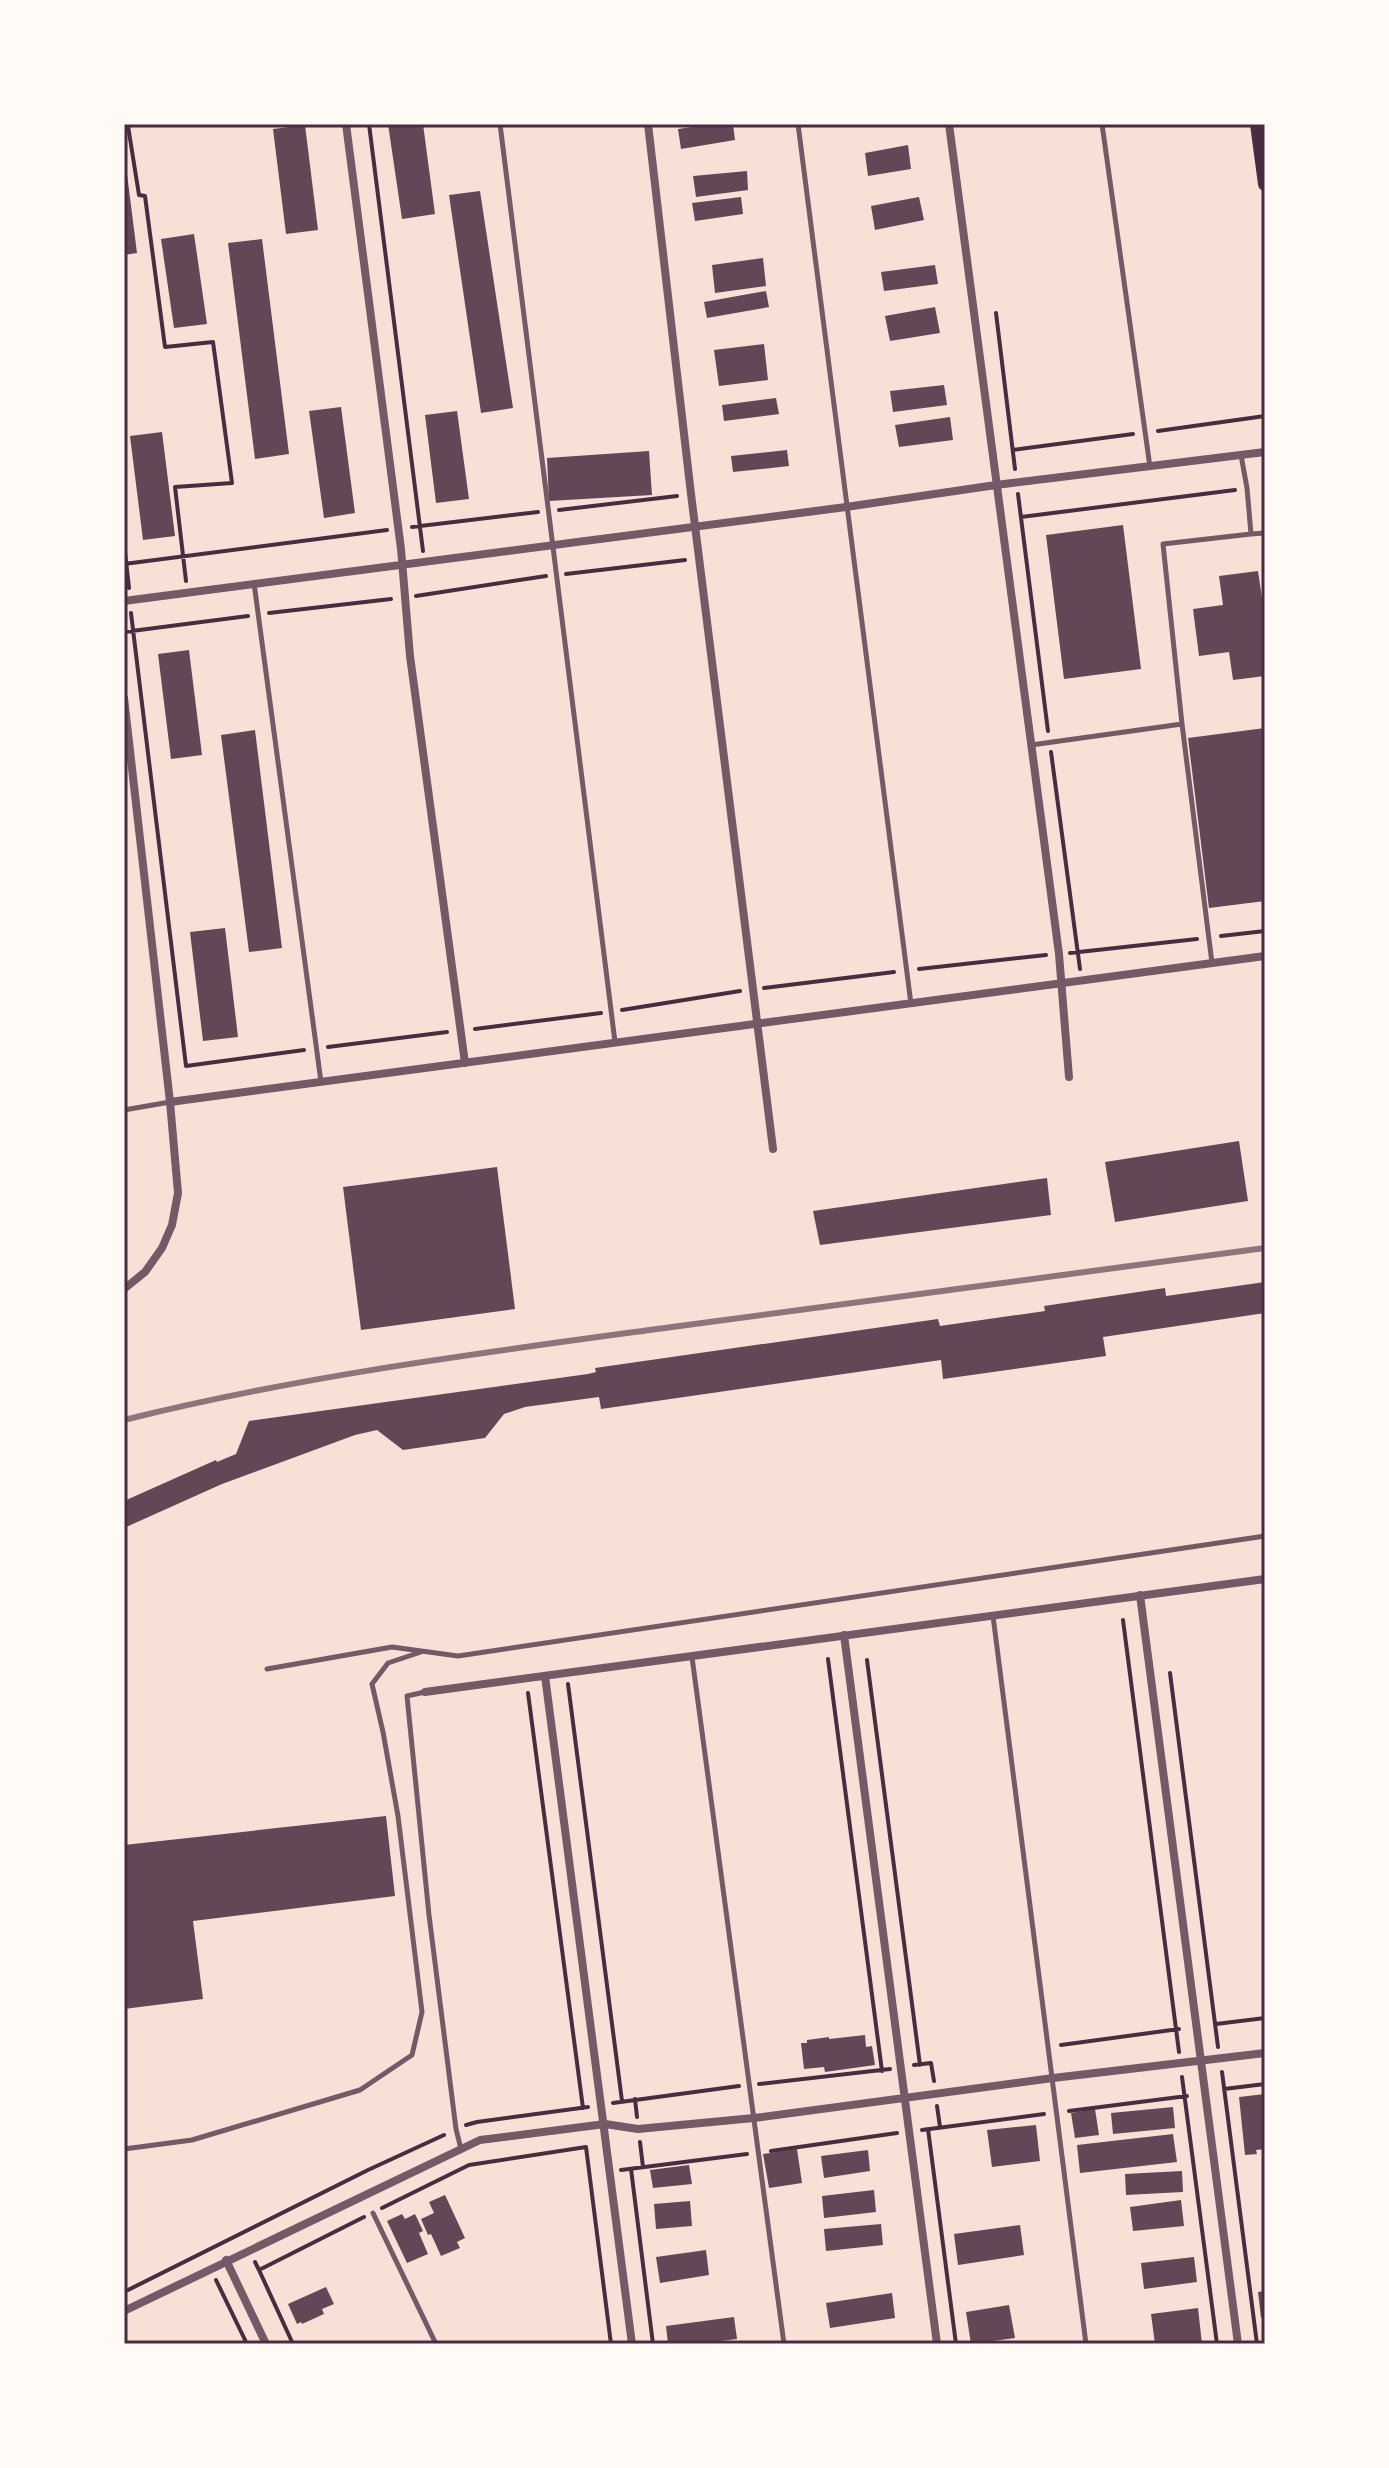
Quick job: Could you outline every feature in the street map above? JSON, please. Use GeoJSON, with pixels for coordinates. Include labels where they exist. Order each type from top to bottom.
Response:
{"type":"FeatureCollection","features":[{"type":"Feature","properties":{"kind":"main road"},"geometry":{"type":"LineString","coordinates":[[1257,124],[1265,184]]}},
{"type":"Feature","properties":{"kind":"street"},"geometry":{"type":"LineString","coordinates":[[346,124],[403,564],[410,656],[465,1063]]}},
{"type":"Feature","properties":{"kind":"street"},"geometry":{"type":"LineString","coordinates":[[648,124],[773,1149]]}},
{"type":"Feature","properties":{"kind":"street"},"geometry":{"type":"LineString","coordinates":[[949,124],[1063,983],[1069,1077]]}},
{"type":"Feature","properties":{"kind":"street"},"geometry":{"type":"LineString","coordinates":[[127,600],[1265,452]]}},
{"type":"Feature","properties":{"kind":"street"},"geometry":{"type":"LineString","coordinates":[[124,698],[178,1193],[172,1225],[162,1248],[153,1262],[124,1289]]}},
{"type":"Feature","properties":{"kind":"street"},"geometry":{"type":"LineString","coordinates":[[170,1102],[1265,956]]}},
{"type":"Feature","properties":{"kind":"street"},"geometry":{"type":"LineString","coordinates":[[425,1692],[1265,1579]]}},
{"type":"Feature","properties":{"kind":"street"},"geometry":{"type":"LineString","coordinates":[[1140,1595],[1238,2344]]}},
{"type":"Feature","properties":{"kind":"street"},"geometry":{"type":"LineString","coordinates":[[844,1635],[937,2344]]}},
{"type":"Feature","properties":{"kind":"street"},"geometry":{"type":"LineString","coordinates":[[545,1676],[632,2344]]}},
{"type":"Feature","properties":{"kind":"street"},"geometry":{"type":"LineString","coordinates":[[124,2311],[480,2140],[605,2124],[638,2129],[754,2118],[1265,2053]]}},
{"type":"Feature","properties":{"kind":"street"},"geometry":{"type":"LineString","coordinates":[[226,2260],[266,2344]]}},
{"type":"Feature","properties":{"kind":"lane"},"geometry":{"type":"LineString","coordinates":[[500,124],[615,1043]]}},
{"type":"Feature","properties":{"kind":"lane"},"geometry":{"type":"LineString","coordinates":[[798,124],[911,1005]]}},
{"type":"Feature","properties":{"kind":"lane"},"geometry":{"type":"LineString","coordinates":[[1102,124],[1150,468]]}},
{"type":"Feature","properties":{"kind":"lane"},"geometry":{"type":"LineString","coordinates":[[1241,455],[1251,534]]}},
{"type":"Feature","properties":{"kind":"lane"},"geometry":{"type":"LineString","coordinates":[[1212,963],[1163,544],[1265,533]]}},
{"type":"Feature","properties":{"kind":"lane"},"geometry":{"type":"LineString","coordinates":[[254,583],[321,1082]]}},
{"type":"Feature","properties":{"kind":"lane"},"geometry":{"type":"LineString","coordinates":[[1031,745],[1182,724]]}},
{"type":"Feature","properties":{"kind":"lane"},"geometry":{"type":"LineString","coordinates":[[124,1110],[170,1102]]}},
{"type":"Feature","properties":{"kind":"lane"},"geometry":{"type":"LineString","coordinates":[[267,1669],[392,1647],[458,1656],[1265,1536]]}},
{"type":"Feature","properties":{"kind":"lane"},"geometry":{"type":"LineString","coordinates":[[993,1615],[1086,2344]]}},
{"type":"Feature","properties":{"kind":"lane"},"geometry":{"type":"LineString","coordinates":[[124,2149],[192,2140],[360,2090],[412,2055],[422,2012],[398,1816],[372,1684],[388,1663],[424,1651]]}},
{"type":"Feature","properties":{"kind":"lane"},"geometry":{"type":"LineString","coordinates":[[692,1657],[784,2344]]}},
{"type":"Feature","properties":{"kind":"lane"},"geometry":{"type":"LineString","coordinates":[[425,1692],[407,1696],[429,1915],[461,2149]]}},
{"type":"Feature","properties":{"kind":"lane"},"geometry":{"type":"LineString","coordinates":[[373,2213],[436,2344]]}},
{"type":"Feature","properties":{"kind":"path"},"geometry":{"type":"LineString","coordinates":[[142,124],[126,126],[139,195],[145,196],[165,347],[213,342],[232,483],[175,487],[188,592]]}},
{"type":"Feature","properties":{"kind":"path"},"geometry":{"type":"LineString","coordinates":[[369,124],[425,561]]}},
{"type":"Feature","properties":{"kind":"path"},"geometry":{"type":"LineString","coordinates":[[996,313],[1082,980]]}},
{"type":"Feature","properties":{"kind":"path"},"geometry":{"type":"LineString","coordinates":[[1020,517],[1247,488]]}},
{"type":"Feature","properties":{"kind":"path"},"geometry":{"type":"LineString","coordinates":[[124,543],[127,600],[186,1066],[611,1011],[752,989],[1265,931]]}},
{"type":"Feature","properties":{"kind":"path"},"geometry":{"type":"LineString","coordinates":[[1123,1620],[1217,2344]]}},
{"type":"Feature","properties":{"kind":"path"},"geometry":{"type":"LineString","coordinates":[[828,1659],[882,2071]]}},
{"type":"Feature","properties":{"kind":"path"},"geometry":{"type":"LineString","coordinates":[[867,1660],[920,2065]]}},
{"type":"Feature","properties":{"kind":"path"},"geometry":{"type":"LineString","coordinates":[[1170,1673],[1257,2344]]}},
{"type":"Feature","properties":{"kind":"path"},"geometry":{"type":"LineString","coordinates":[[566,1674],[622,2101]]}},
{"type":"Feature","properties":{"kind":"path"},"geometry":{"type":"LineString","coordinates":[[526,1679],[583,2108]]}},
{"type":"Feature","properties":{"kind":"path"},"geometry":{"type":"LineString","coordinates":[[1049,2047],[1265,2018]]}},
{"type":"Feature","properties":{"kind":"path"},"geometry":{"type":"LineString","coordinates":[[1224,2089],[1265,2084]]}},
{"type":"Feature","properties":{"kind":"path"},"geometry":{"type":"LineString","coordinates":[[928,2129],[956,2344]]}},
{"type":"Feature","properties":{"kind":"path"},"geometry":{"type":"LineString","coordinates":[[259,2270],[469,2165],[586,2147],[611,2344]]}},
{"type":"Feature","properties":{"kind":"path"},"geometry":{"type":"LineString","coordinates":[[631,2169],[653,2344]]}},
{"type":"Feature","properties":{"kind":"path"},"geometry":{"type":"LineString","coordinates":[[241,2234],[293,2344]]}},
{"type":"Feature","properties":{"kind":"path"},"geometry":{"type":"LineString","coordinates":[[199,2255],[210,2268],[247,2344]]}},
{"type":"Feature","properties":{"kind":"building"},"geometry":{"type":"Polygon","coordinates":[[[388,124],[423,124],[435,214],[402,219],[388,124]]]}},
{"type":"Feature","properties":{"kind":"building"},"geometry":{"type":"Polygon","coordinates":[[[733,124],[735,140],[681,149],[678,129],[733,124]]]}},
{"type":"Feature","properties":{"kind":"building"},"geometry":{"type":"Polygon","coordinates":[[[305,125],[318,230],[286,234],[273,129],[305,125]]]}},
{"type":"Feature","properties":{"kind":"building"},"geometry":{"type":"Polygon","coordinates":[[[908,145],[911,169],[868,176],[865,153],[908,145]]]}},
{"type":"Feature","properties":{"kind":"building"},"geometry":{"type":"Polygon","coordinates":[[[124,166],[137,253],[124,255],[124,166]]]}},
{"type":"Feature","properties":{"kind":"building"},"geometry":{"type":"Polygon","coordinates":[[[747,171],[748,190],[696,197],[693,176],[747,171]]]}},
{"type":"Feature","properties":{"kind":"building"},"geometry":{"type":"Polygon","coordinates":[[[480,191],[513,408],[481,413],[449,195],[480,191]]]}},
{"type":"Feature","properties":{"kind":"building"},"geometry":{"type":"Polygon","coordinates":[[[741,197],[743,214],[695,221],[692,203],[741,197]]]}},
{"type":"Feature","properties":{"kind":"building"},"geometry":{"type":"Polygon","coordinates":[[[919,197],[924,220],[875,230],[871,206],[919,197]]]}},
{"type":"Feature","properties":{"kind":"building"},"geometry":{"type":"Polygon","coordinates":[[[194,234],[207,324],[174,328],[161,239],[194,234]]]}},
{"type":"Feature","properties":{"kind":"building"},"geometry":{"type":"Polygon","coordinates":[[[262,239],[289,454],[255,459],[228,243],[262,239]]]}},
{"type":"Feature","properties":{"kind":"building"},"geometry":{"type":"Polygon","coordinates":[[[763,258],[766,286],[715,293],[712,265],[763,258]]]}},
{"type":"Feature","properties":{"kind":"building"},"geometry":{"type":"Polygon","coordinates":[[[935,265],[938,284],[884,291],[881,272],[935,265]]]}},
{"type":"Feature","properties":{"kind":"building"},"geometry":{"type":"Polygon","coordinates":[[[766,291],[769,307],[707,318],[704,302],[766,291]]]}},
{"type":"Feature","properties":{"kind":"building"},"geometry":{"type":"Polygon","coordinates":[[[935,307],[940,333],[890,341],[885,316],[935,307]]]}},
{"type":"Feature","properties":{"kind":"building"},"geometry":{"type":"Polygon","coordinates":[[[764,344],[768,380],[719,386],[714,350],[764,344]]]}},
{"type":"Feature","properties":{"kind":"building"},"geometry":{"type":"Polygon","coordinates":[[[944,385],[947,405],[893,412],[890,391],[944,385]]]}},
{"type":"Feature","properties":{"kind":"building"},"geometry":{"type":"Polygon","coordinates":[[[776,398],[779,414],[724,421],[722,405],[776,398]]]}},
{"type":"Feature","properties":{"kind":"building"},"geometry":{"type":"Polygon","coordinates":[[[341,407],[355,513],[324,518],[309,411],[341,407]]]}},
{"type":"Feature","properties":{"kind":"building"},"geometry":{"type":"Polygon","coordinates":[[[457,411],[469,499],[436,503],[425,415],[457,411]]]}},
{"type":"Feature","properties":{"kind":"building"},"geometry":{"type":"Polygon","coordinates":[[[950,417],[953,440],[899,447],[895,425],[950,417]]]}},
{"type":"Feature","properties":{"kind":"building"},"geometry":{"type":"Polygon","coordinates":[[[162,432],[175,536],[143,540],[130,436],[162,432]]]}},
{"type":"Feature","properties":{"kind":"building"},"geometry":{"type":"Polygon","coordinates":[[[787,450],[789,466],[733,472],[731,456],[787,450]]]}},
{"type":"Feature","properties":{"kind":"building"},"geometry":{"type":"Polygon","coordinates":[[[649,451],[652,495],[549,501],[547,458],[649,451]]]}},
{"type":"Feature","properties":{"kind":"building"},"geometry":{"type":"Polygon","coordinates":[[[1123,525],[1141,669],[1064,679],[1046,535],[1123,525]]]}},
{"type":"Feature","properties":{"kind":"building"},"geometry":{"type":"Polygon","coordinates":[[[1258,571],[1265,605],[1265,676],[1233,680],[1229,652],[1199,656],[1193,609],[1223,605],[1219,576],[1258,571]]]}},
{"type":"Feature","properties":{"kind":"building"},"geometry":{"type":"Polygon","coordinates":[[[189,650],[202,755],[171,759],[158,654],[189,650]]]}},
{"type":"Feature","properties":{"kind":"building"},"geometry":{"type":"Polygon","coordinates":[[[1265,728],[1265,901],[1209,908],[1188,738],[1265,728]]]}},
{"type":"Feature","properties":{"kind":"building"},"geometry":{"type":"Polygon","coordinates":[[[255,730],[282,948],[249,952],[221,735],[255,730]]]}},
{"type":"Feature","properties":{"kind":"building"},"geometry":{"type":"Polygon","coordinates":[[[225,928],[238,1037],[203,1041],[190,932],[225,928]]]}},
{"type":"Feature","properties":{"kind":"building"},"geometry":{"type":"Polygon","coordinates":[[[1239,1141],[1248,1201],[1115,1222],[1105,1162],[1239,1141]]]}},
{"type":"Feature","properties":{"kind":"building"},"geometry":{"type":"Polygon","coordinates":[[[497,1167],[515,1309],[361,1330],[343,1187],[497,1167]]]}},
{"type":"Feature","properties":{"kind":"building"},"geometry":{"type":"Polygon","coordinates":[[[1047,1178],[1051,1215],[820,1245],[813,1211],[1047,1178]]]}},
{"type":"Feature","properties":{"kind":"building"},"geometry":{"type":"Polygon","coordinates":[[[1265,1282],[1265,1313],[1103,1337],[1106,1356],[943,1379],[941,1360],[601,1409],[599,1397],[525,1407],[504,1414],[485,1438],[403,1450],[377,1430],[355,1435],[222,1484],[124,1528],[124,1501],[236,1454],[249,1421],[588,1374],[596,1372],[595,1368],[938,1319],[940,1326],[1045,1311],[1044,1306],[1165,1288],[1166,1296],[1265,1282]]]}},
{"type":"Feature","properties":{"kind":"building"},"geometry":{"type":"Polygon","coordinates":[[[386,1816],[395,1896],[193,1921],[203,1999],[124,2009],[124,1845],[386,1816]]]}},
{"type":"Feature","properties":{"kind":"building"},"geometry":{"type":"Polygon","coordinates":[[[865,2035],[866,2047],[872,2046],[875,2065],[825,2072],[824,2067],[804,2069],[801,2043],[829,2037],[865,2035]]]}},
{"type":"Feature","properties":{"kind":"building"},"geometry":{"type":"Polygon","coordinates":[[[1265,2094],[1265,2149],[1256,2150],[1257,2154],[1245,2155],[1239,2097],[1265,2094]]]}},
{"type":"Feature","properties":{"kind":"building"},"geometry":{"type":"Polygon","coordinates":[[[1173,2107],[1175,2128],[1113,2134],[1111,2113],[1173,2107]]]}},
{"type":"Feature","properties":{"kind":"building"},"geometry":{"type":"Polygon","coordinates":[[[1095,2109],[1099,2135],[1075,2138],[1071,2113],[1095,2109]]]}},
{"type":"Feature","properties":{"kind":"building"},"geometry":{"type":"Polygon","coordinates":[[[1036,2125],[1040,2161],[992,2167],[987,2130],[1036,2125]]]}},
{"type":"Feature","properties":{"kind":"building"},"geometry":{"type":"Polygon","coordinates":[[[1173,2134],[1177,2162],[1080,2173],[1077,2145],[1173,2134]]]}},
{"type":"Feature","properties":{"kind":"building"},"geometry":{"type":"Polygon","coordinates":[[[797,2149],[802,2183],[769,2188],[763,2154],[797,2149]]]}},
{"type":"Feature","properties":{"kind":"building"},"geometry":{"type":"Polygon","coordinates":[[[868,2150],[870,2171],[824,2178],[821,2156],[868,2150]]]}},
{"type":"Feature","properties":{"kind":"building"},"geometry":{"type":"Polygon","coordinates":[[[689,2165],[692,2184],[653,2188],[650,2170],[689,2165]]]}},
{"type":"Feature","properties":{"kind":"building"},"geometry":{"type":"Polygon","coordinates":[[[1182,2171],[1183,2192],[1126,2195],[1125,2174],[1182,2171]]]}},
{"type":"Feature","properties":{"kind":"building"},"geometry":{"type":"Polygon","coordinates":[[[874,2190],[876,2212],[824,2218],[822,2196],[874,2190]]]}},
{"type":"Feature","properties":{"kind":"building"},"geometry":{"type":"Polygon","coordinates":[[[445,2195],[465,2238],[457,2242],[460,2248],[441,2256],[421,2219],[434,2213],[429,2202],[445,2195]]]}},
{"type":"Feature","properties":{"kind":"building"},"geometry":{"type":"Polygon","coordinates":[[[1181,2200],[1184,2226],[1133,2231],[1130,2207],[1181,2200]]]}},
{"type":"Feature","properties":{"kind":"building"},"geometry":{"type":"Polygon","coordinates":[[[690,2201],[692,2226],[656,2229],[654,2204],[690,2201]]]}},
{"type":"Feature","properties":{"kind":"building"},"geometry":{"type":"Polygon","coordinates":[[[402,2214],[405,2219],[415,2214],[428,2254],[407,2263],[387,2221],[402,2214]]]}},
{"type":"Feature","properties":{"kind":"building"},"geometry":{"type":"Polygon","coordinates":[[[881,2224],[883,2245],[826,2251],[824,2229],[881,2224]]]}},
{"type":"Feature","properties":{"kind":"building"},"geometry":{"type":"Polygon","coordinates":[[[1020,2225],[1024,2255],[958,2265],[954,2234],[1020,2225]]]}},
{"type":"Feature","properties":{"kind":"building"},"geometry":{"type":"Polygon","coordinates":[[[706,2250],[709,2275],[660,2283],[656,2257],[706,2250]]]}},
{"type":"Feature","properties":{"kind":"building"},"geometry":{"type":"Polygon","coordinates":[[[1194,2257],[1197,2282],[1144,2289],[1141,2263],[1194,2257]]]}},
{"type":"Feature","properties":{"kind":"building"},"geometry":{"type":"Polygon","coordinates":[[[326,2287],[334,2304],[322,2309],[324,2314],[297,2324],[288,2304],[326,2287]]]}},
{"type":"Feature","properties":{"kind":"building"},"geometry":{"type":"Polygon","coordinates":[[[1265,2291],[1265,2317],[1261,2318],[1258,2292],[1265,2291]]]}},
{"type":"Feature","properties":{"kind":"building"},"geometry":{"type":"Polygon","coordinates":[[[892,2293],[895,2318],[830,2328],[826,2303],[892,2293]]]}},
{"type":"Feature","properties":{"kind":"building"},"geometry":{"type":"Polygon","coordinates":[[[1009,2305],[1015,2338],[971,2344],[966,2312],[1009,2305]]]}},
{"type":"Feature","properties":{"kind":"building"},"geometry":{"type":"Polygon","coordinates":[[[1198,2308],[1202,2344],[1155,2344],[1151,2314],[1198,2308]]]}},
{"type":"Feature","properties":{"kind":"building"},"geometry":{"type":"Polygon","coordinates":[[[734,2317],[737,2339],[668,2344],[666,2326],[734,2317]]]}},
{"type":"Feature","properties":{"kind":"railway"},"geometry":{"type":"LineString","coordinates":[[124,1420],[328,1377],[465,1356],[1265,1248]]}}]}
